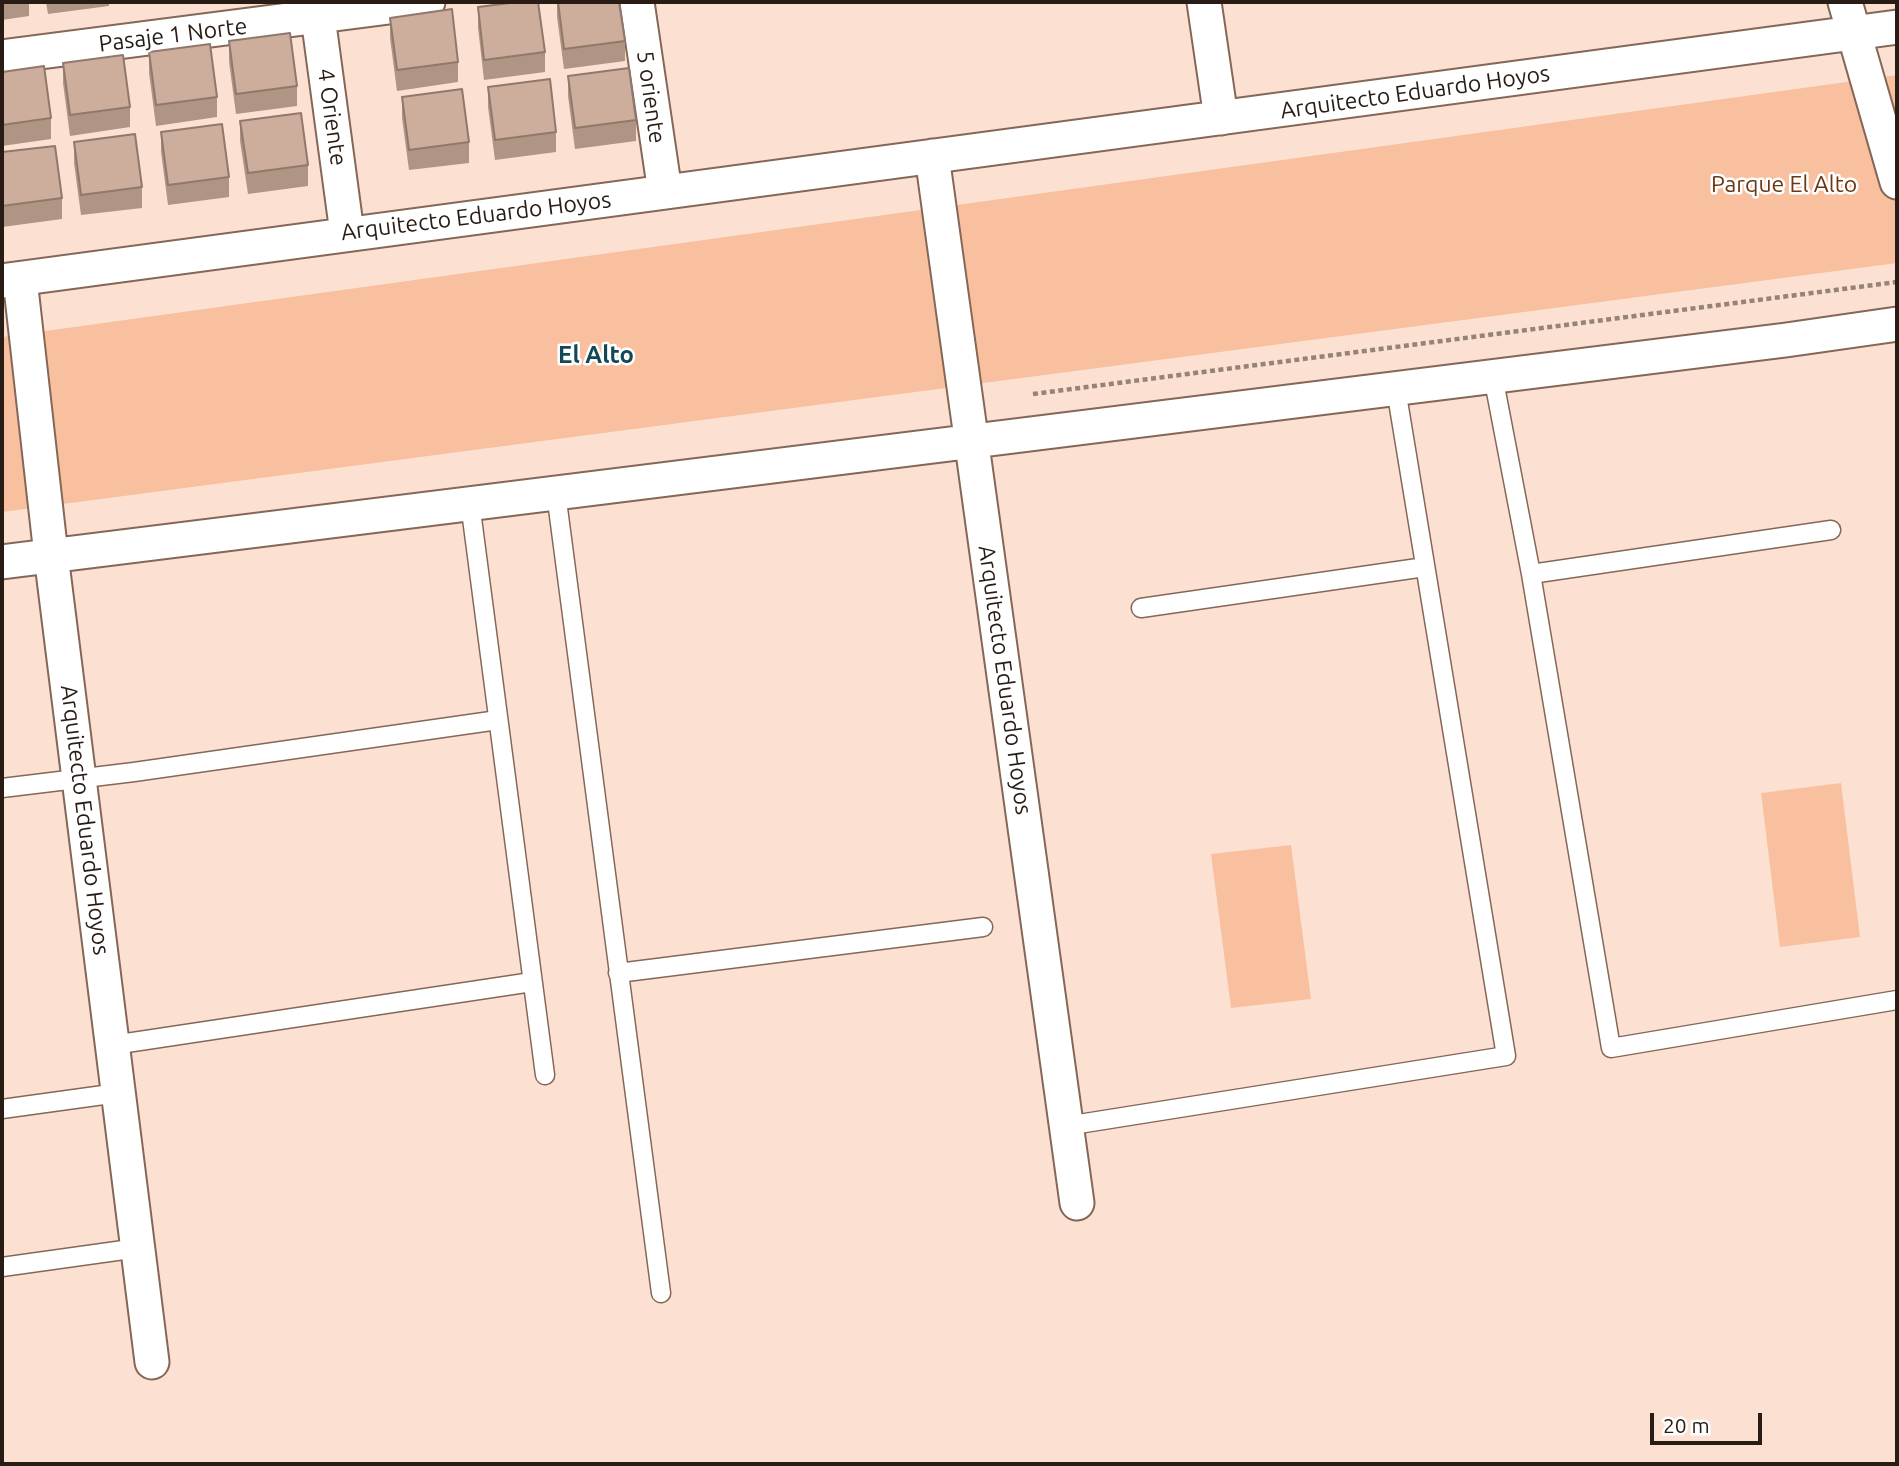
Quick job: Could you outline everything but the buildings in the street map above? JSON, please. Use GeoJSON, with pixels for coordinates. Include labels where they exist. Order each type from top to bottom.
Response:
{"type":"FeatureCollection","features":[{"type":"Feature","properties":{"kind":"street","name":"Pasaje 1 Norte"},"geometry":{"type":"LineString","coordinates":[[2,57],[317,9],[428,2]]}},
{"type":"Feature","properties":{"kind":"street","name":"5 oriente"},"geometry":{"type":"LineString","coordinates":[[637,2],[665,191]]}},
{"type":"Feature","properties":{"kind":"street"},"geometry":{"type":"LineString","coordinates":[[1204,2],[1221,118]]}},
{"type":"Feature","properties":{"kind":"street"},"geometry":{"type":"LineString","coordinates":[[1845,2],[1897,182]]}},
{"type":"Feature","properties":{"kind":"street","name":"4 Oriente"},"geometry":{"type":"LineString","coordinates":[[317,9],[347,233]]}},
{"type":"Feature","properties":{"kind":"street","name":"Arquitecto Eduardo Hoyos"},"geometry":{"type":"LineString","coordinates":[[152,1362],[51,555],[11,280],[1897,27]]}},
{"type":"Feature","properties":{"kind":"street","name":"Arquitecto Eduardo Hoyos"},"geometry":{"type":"LineString","coordinates":[[932,156],[1077,1203]]}},
{"type":"Feature","properties":{"kind":"street"},"geometry":{"type":"LineString","coordinates":[[2,562],[1897,324]]}},
{"type":"Feature","properties":{"kind":"lane"},"geometry":{"type":"LineString","coordinates":[[1493,376],[1531,574],[1611,1048],[1897,1000]]}},
{"type":"Feature","properties":{"kind":"lane"},"geometry":{"type":"LineString","coordinates":[[1066,1126],[1506,1056],[1396,388]]}},
{"type":"Feature","properties":{"kind":"lane"},"geometry":{"type":"LineString","coordinates":[[556,493],[661,1293]]}},
{"type":"Feature","properties":{"kind":"lane"},"geometry":{"type":"LineString","coordinates":[[470,503],[545,1075]]}},
{"type":"Feature","properties":{"kind":"lane"},"geometry":{"type":"LineString","coordinates":[[1531,574],[1831,530]]}},
{"type":"Feature","properties":{"kind":"lane"},"geometry":{"type":"LineString","coordinates":[[1141,608],[1425,567]]}},
{"type":"Feature","properties":{"kind":"lane"},"geometry":{"type":"LineString","coordinates":[[2,788],[498,720]]}},
{"type":"Feature","properties":{"kind":"lane"},"geometry":{"type":"LineString","coordinates":[[618,973],[983,928]]}},
{"type":"Feature","properties":{"kind":"lane"},"geometry":{"type":"LineString","coordinates":[[113,1045],[532,982]]}},
{"type":"Feature","properties":{"kind":"lane"},"geometry":{"type":"LineString","coordinates":[[2,1109],[118,1093]]}},
{"type":"Feature","properties":{"kind":"lane"},"geometry":{"type":"LineString","coordinates":[[2,1267],[138,1248]]}},
{"type":"Feature","properties":{"kind":"green space","name":"Parque El Alto"},"geometry":{"type":"Polygon","coordinates":[[[1897,75],[1897,263],[2,512],[2,337],[1897,75]]]}},
{"type":"Feature","properties":{"kind":"green space"},"geometry":{"type":"Polygon","coordinates":[[[1841,783],[1860,937],[1780,947],[1761,793],[1841,783]]]}},
{"type":"Feature","properties":{"kind":"green space"},"geometry":{"type":"Polygon","coordinates":[[[1291,845],[1311,999],[1231,1008],[1211,854],[1291,845]]]}},
{"type":"Feature","properties":{"kind":"district","name":"El Alto"},"geometry":{"type":"Point","coordinates":[596,355]}}]}
